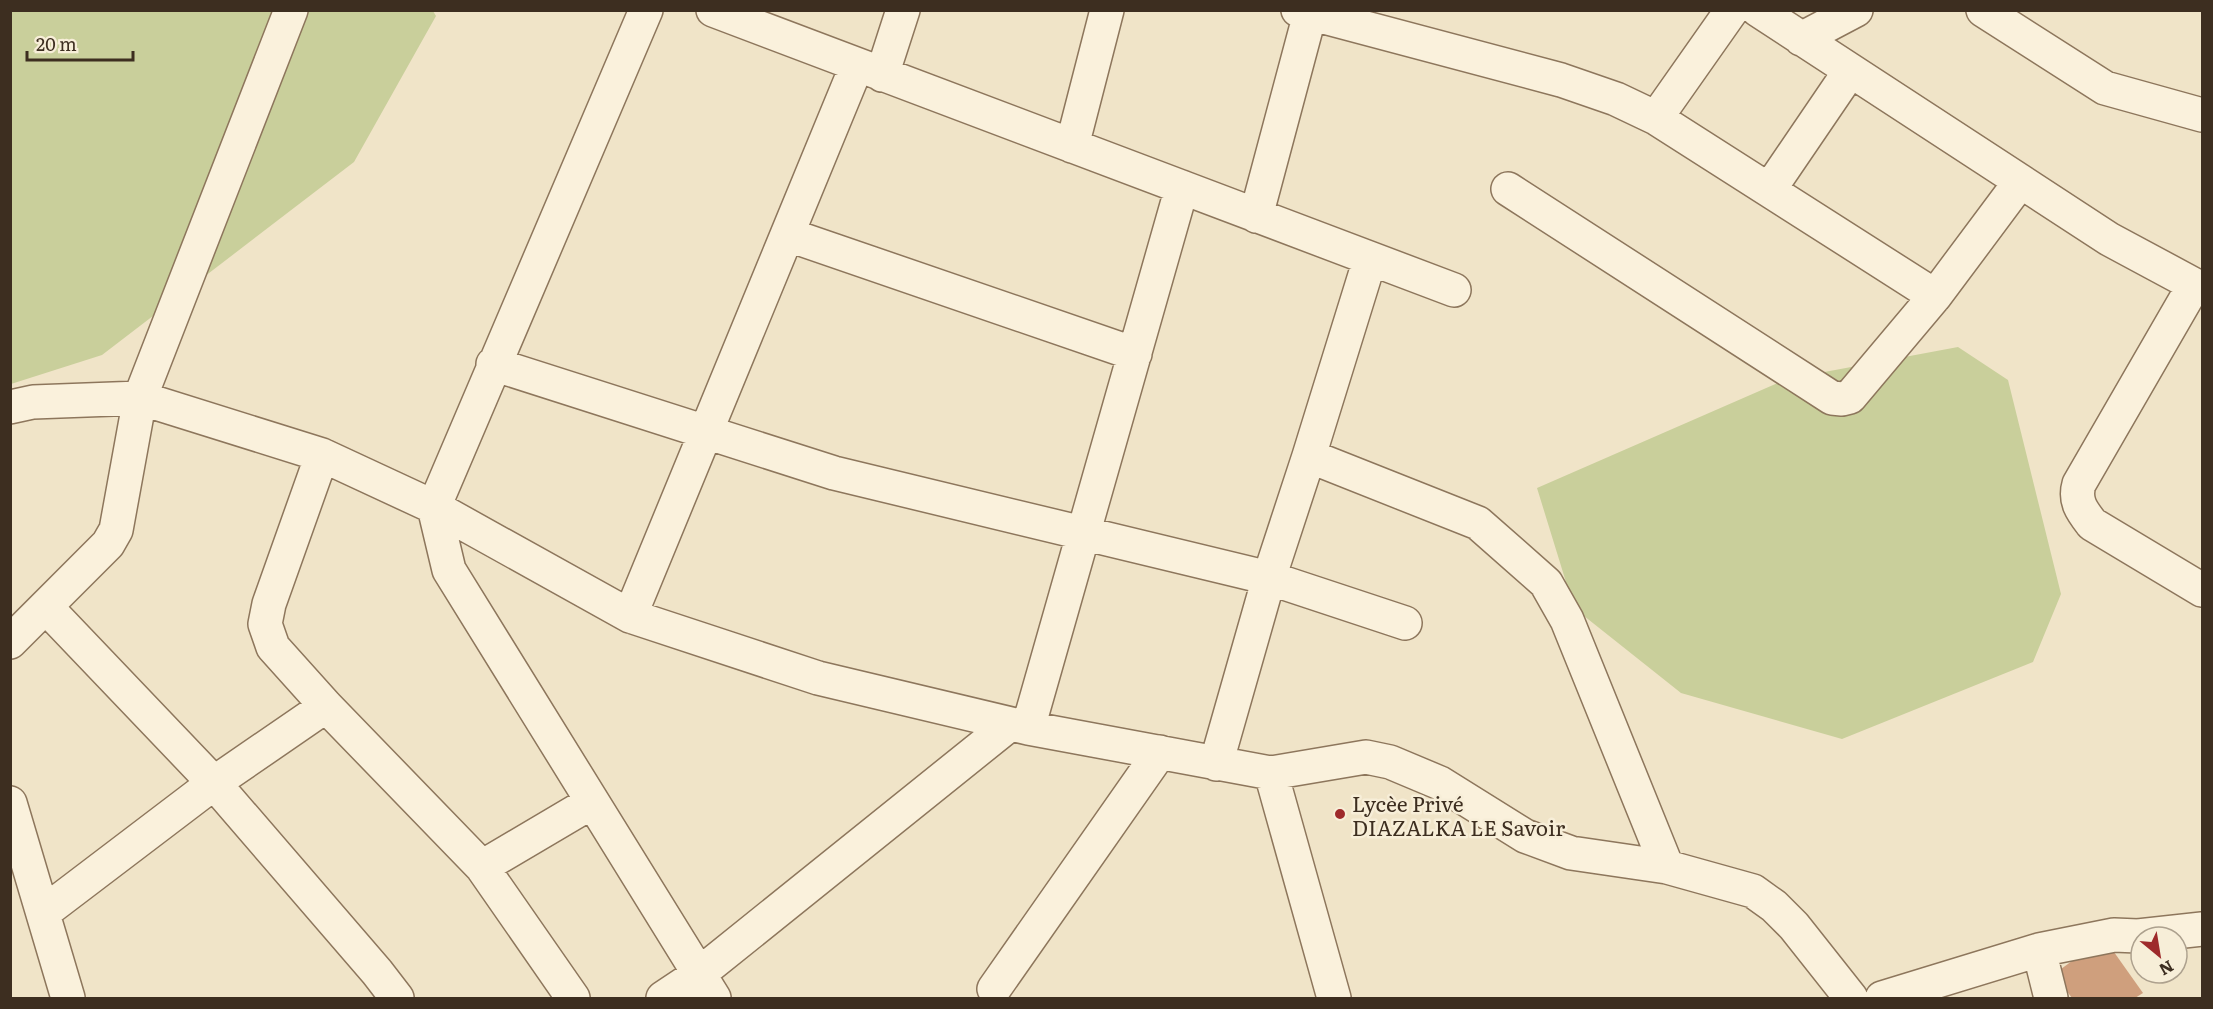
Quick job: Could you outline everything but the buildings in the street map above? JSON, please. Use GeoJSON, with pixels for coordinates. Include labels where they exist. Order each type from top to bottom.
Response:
{"type":"FeatureCollection","features":[{"type":"Feature","properties":{"kind":"street"},"geometry":{"type":"LineString","coordinates":[[10,642],[108,544],[116,530],[140,398],[291,10]]}},
{"type":"Feature","properties":{"kind":"street"},"geometry":{"type":"LineString","coordinates":[[646,10],[493,364],[434,507],[449,570],[707,986]]}},
{"type":"Feature","properties":{"kind":"street"},"geometry":{"type":"LineString","coordinates":[[712,10],[1454,290]]}},
{"type":"Feature","properties":{"kind":"street"},"geometry":{"type":"LineString","coordinates":[[630,616],[789,235],[870,70],[903,10]]}},
{"type":"Feature","properties":{"kind":"street"},"geometry":{"type":"LineString","coordinates":[[1072,146],[1107,10]]}},
{"type":"Feature","properties":{"kind":"street"},"geometry":{"type":"LineString","coordinates":[[1656,118],[1732,10]]}},
{"type":"Feature","properties":{"kind":"street"},"geometry":{"type":"LineString","coordinates":[[1758,10],[2109,239],[2198,287],[2079,483],[2076,496],[2082,511],[2092,524],[2202,591]]}},
{"type":"Feature","properties":{"kind":"street"},"geometry":{"type":"LineString","coordinates":[[1801,39],[1856,10]]}},
{"type":"Feature","properties":{"kind":"street"},"geometry":{"type":"LineString","coordinates":[[1983,10],[2105,87],[2202,116]]}},
{"type":"Feature","properties":{"kind":"street"},"geometry":{"type":"LineString","coordinates":[[1256,216],[1306,12],[1561,80],[1616,99],[1656,118],[1935,296]]}},
{"type":"Feature","properties":{"kind":"street"},"geometry":{"type":"LineString","coordinates":[[1769,190],[1850,71]]}},
{"type":"Feature","properties":{"kind":"street"},"geometry":{"type":"LineString","coordinates":[[1508,189],[1832,398],[1842,399],[1851,397],[1935,296],[2020,182]]}},
{"type":"Feature","properties":{"kind":"street"},"geometry":{"type":"LineString","coordinates":[[663,999],[707,986],[1019,726],[1084,533],[1182,187]]}},
{"type":"Feature","properties":{"kind":"street"},"geometry":{"type":"LineString","coordinates":[[789,235],[1135,354]]}},
{"type":"Feature","properties":{"kind":"street"},"geometry":{"type":"LineString","coordinates":[[1216,764],[1269,578],[1370,258]]}},
{"type":"Feature","properties":{"kind":"street"},"geometry":{"type":"LineString","coordinates":[[493,364],[834,473],[1269,578],[1405,623]]}},
{"type":"Feature","properties":{"kind":"street"},"geometry":{"type":"LineString","coordinates":[[10,407],[33,402],[140,398],[322,455],[434,507],[630,616],[818,678],[1019,726],[1272,773],[1366,757],[1390,762],[1440,783],[1525,836],[1571,853],[1667,867],[1753,891],[1774,906],[1794,926],[1851,999]]}},
{"type":"Feature","properties":{"kind":"street"},"geometry":{"type":"LineString","coordinates":[[322,455],[269,604],[265,624],[273,647],[326,706],[482,867],[573,999]]}},
{"type":"Feature","properties":{"kind":"street"},"geometry":{"type":"LineString","coordinates":[[1309,456],[1478,523],[1546,583],[1567,620],[1667,867]]}},
{"type":"Feature","properties":{"kind":"street"},"geometry":{"type":"LineString","coordinates":[[46,607],[213,783],[398,999]]}},
{"type":"Feature","properties":{"kind":"street"},"geometry":{"type":"LineString","coordinates":[[43,913],[213,783],[326,706]]}},
{"type":"Feature","properties":{"kind":"street"},"geometry":{"type":"LineString","coordinates":[[994,989],[1160,752]]}},
{"type":"Feature","properties":{"kind":"street"},"geometry":{"type":"LineString","coordinates":[[1272,773],[1334,999]]}},
{"type":"Feature","properties":{"kind":"street"},"geometry":{"type":"LineString","coordinates":[[482,867],[592,802]]}},
{"type":"Feature","properties":{"kind":"street"},"geometry":{"type":"LineString","coordinates":[[10,803],[68,999]]}},
{"type":"Feature","properties":{"kind":"street"},"geometry":{"type":"LineString","coordinates":[[1882,999],[2039,950],[2114,935],[2138,936],[2202,928]]}},
{"type":"Feature","properties":{"kind":"street"},"geometry":{"type":"LineString","coordinates":[[2039,950],[2051,999]]}},
{"type":"Feature","properties":{"kind":"green space"},"geometry":{"type":"Polygon","coordinates":[[[11,11],[433,11],[436,16],[354,162],[102,355],[11,384],[11,11]]]}},
{"type":"Feature","properties":{"kind":"green space"},"geometry":{"type":"Polygon","coordinates":[[[1958,347],[2008,380],[2061,594],[2033,662],[1842,739],[1681,693],[1574,608],[1537,488],[1787,379],[1958,347]]]}},
{"type":"Feature","properties":{"kind":"place","name":"Lycèe Privé DIAZALKA LE Savoir"},"geometry":{"type":"Point","coordinates":[1340,814]}}]}
